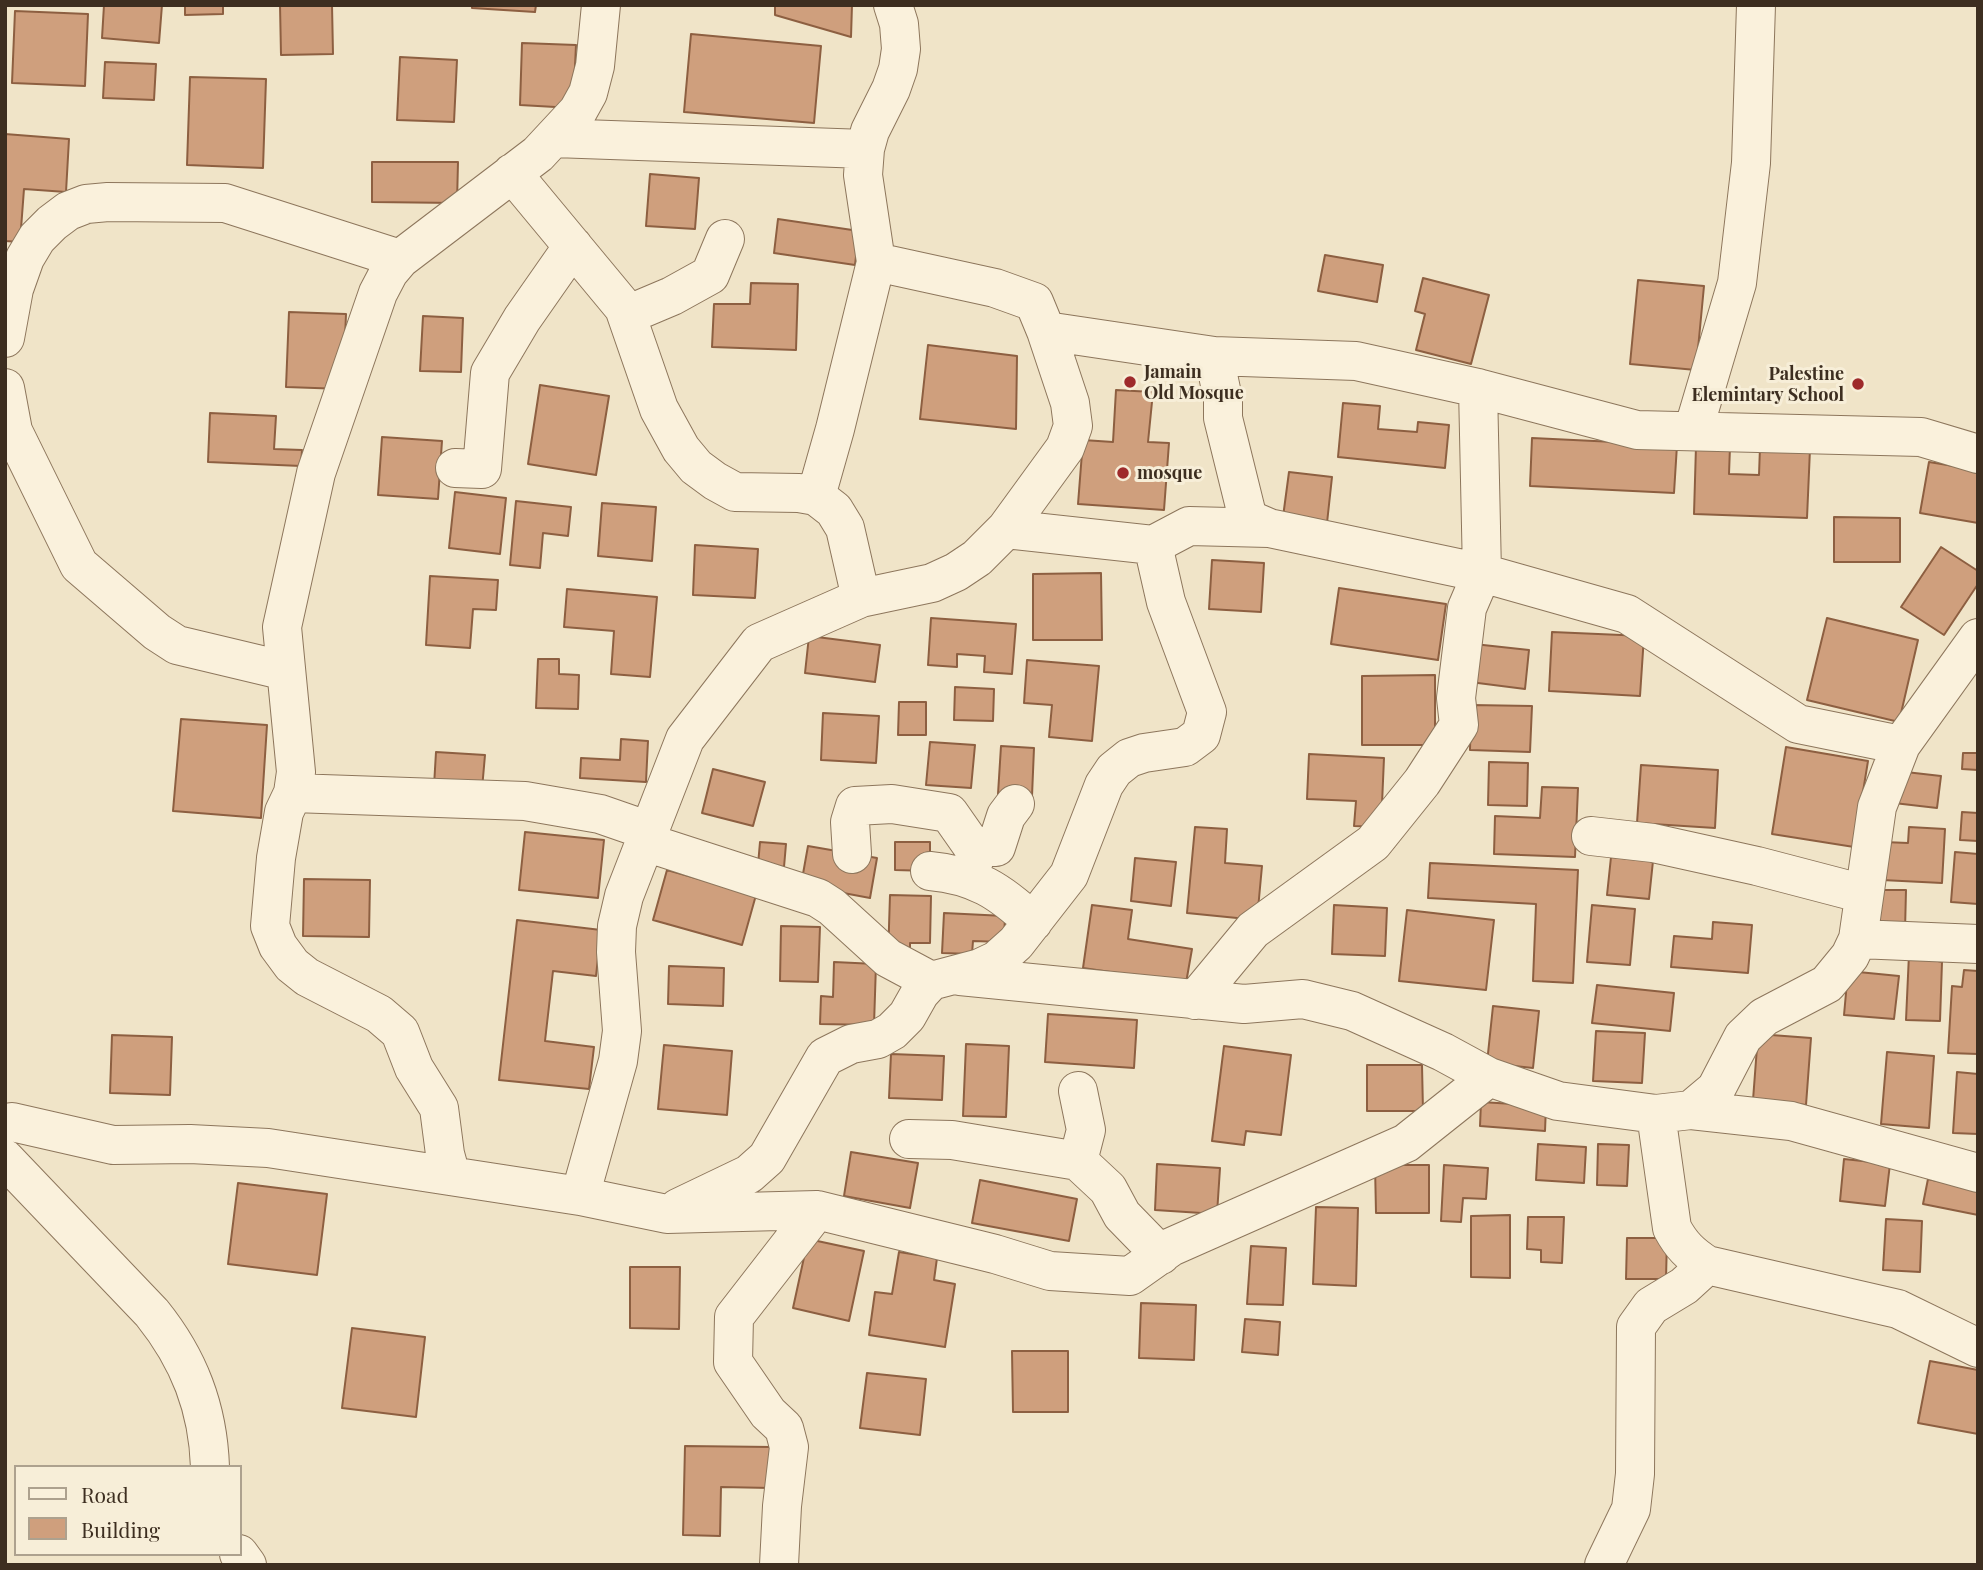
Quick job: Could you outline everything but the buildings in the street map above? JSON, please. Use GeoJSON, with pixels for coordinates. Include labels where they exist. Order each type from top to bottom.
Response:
{"type":"FeatureCollection","features":[{"type":"Feature","properties":{"kind":"street"},"geometry":{"type":"LineString","coordinates":[[451,1176],[439,1108],[414,1068],[400,1032],[379,1014],[307,976],[292,965],[278,946],[270,926],[271,900],[284,812],[293,793],[296,772],[282,627],[316,473],[378,293],[389,272],[400,259],[512,173],[554,138],[578,111],[588,93],[595,66],[601,5]]}},
{"type":"Feature","properties":{"kind":"street"},"geometry":{"type":"LineString","coordinates":[[816,496],[876,262],[863,175],[865,149],[870,131],[898,69],[901,50],[899,24],[893,5]]}},
{"type":"Feature","properties":{"kind":"street"},"geometry":{"type":"LineString","coordinates":[[1693,431],[1737,283],[1751,163],[1756,5]]}},
{"type":"Feature","properties":{"kind":"street"},"geometry":{"type":"LineString","coordinates":[[554,138],[865,149]]}},
{"type":"Feature","properties":{"kind":"street"},"geometry":{"type":"LineString","coordinates":[[512,173],[624,308],[659,409],[681,449],[696,467],[735,492],[799,493],[816,496],[834,510],[845,528],[861,598]]}},
{"type":"Feature","properties":{"kind":"street"},"geometry":{"type":"LineString","coordinates":[[5,338],[10,288],[37,238],[68,211],[86,204],[225,203],[400,259]]}},
{"type":"Feature","properties":{"kind":"street"},"geometry":{"type":"LineString","coordinates":[[627,315],[672,296],[710,275],[725,239]]}},
{"type":"Feature","properties":{"kind":"street"},"geometry":{"type":"LineString","coordinates":[[455,468],[482,469],[490,373],[522,319],[573,246]]}},
{"type":"Feature","properties":{"kind":"street"},"geometry":{"type":"LineString","coordinates":[[580,1196],[618,1061],[622,1031],[616,952],[617,926],[624,896],[685,738],[759,643],[861,598],[932,583],[977,558],[1006,529],[1065,448],[1073,426],[1070,403],[1034,302],[995,288],[876,262]]}},
{"type":"Feature","properties":{"kind":"street"},"geometry":{"type":"LineString","coordinates":[[1046,331],[1213,356],[1356,361],[1478,388],[1637,430],[1922,437],[1978,454]]}},
{"type":"Feature","properties":{"kind":"street"},"geometry":{"type":"LineString","coordinates":[[1213,356],[1223,399],[1223,418],[1248,519],[1269,528]]}},
{"type":"Feature","properties":{"kind":"street"},"geometry":{"type":"LineString","coordinates":[[5,388],[13,431],[79,565],[157,632],[177,645],[286,671]]}},
{"type":"Feature","properties":{"kind":"street"},"geometry":{"type":"LineString","coordinates":[[1195,1000],[1253,930],[1373,842],[1422,782],[1459,725],[1456,698],[1467,608],[1482,573],[1478,388]]}},
{"type":"Feature","properties":{"kind":"street"},"geometry":{"type":"LineString","coordinates":[[1006,529],[1153,545],[1189,526],[1269,528],[1482,573],[1627,614],[1798,724],[1901,745]]}},
{"type":"Feature","properties":{"kind":"street"},"geometry":{"type":"LineString","coordinates":[[667,1214],[749,1174],[767,1158],[825,1057],[851,1044],[878,1039],[892,1031],[907,1016],[920,993],[941,978],[980,968],[997,960],[1016,943],[1069,875],[1104,785],[1114,770],[1129,758],[1185,747],[1201,735],[1207,712],[1166,602],[1153,545]]}},
{"type":"Feature","properties":{"kind":"street"},"geometry":{"type":"LineString","coordinates":[[1674,1112],[1716,1089],[1743,1037],[1764,1017],[1827,984],[1850,956],[1858,939],[1877,807],[1901,745],[1978,638]]}},
{"type":"Feature","properties":{"kind":"street"},"geometry":{"type":"LineString","coordinates":[[293,793],[525,801],[600,814],[647,837],[818,898],[832,906],[888,958],[941,978],[1244,1004],[1303,999],[1352,1011],[1443,1052],[1489,1077],[1558,1101],[1791,1121],[1978,1173]]}},
{"type":"Feature","properties":{"kind":"street"},"geometry":{"type":"LineString","coordinates":[[852,854],[850,822],[855,806],[892,804],[949,813],[983,883],[1009,899],[1032,922]]}},
{"type":"Feature","properties":{"kind":"street"},"geometry":{"type":"LineString","coordinates":[[930,871],[952,873],[972,865],[981,846],[996,848],[1006,816],[1015,804]]}},
{"type":"Feature","properties":{"kind":"street"},"geometry":{"type":"LineString","coordinates":[[1591,836],[1653,843],[1864,894]]}},
{"type":"Feature","properties":{"kind":"street"},"geometry":{"type":"LineString","coordinates":[[1858,939],[1978,943]]}},
{"type":"Feature","properties":{"kind":"street"},"geometry":{"type":"LineString","coordinates":[[5,1123],[12,1122],[113,1145],[190,1144],[268,1148],[580,1196],[667,1214],[817,1210],[995,1254],[1050,1271],[1130,1276],[1171,1247],[1406,1143],[1489,1077]]}},
{"type":"Feature","properties":{"kind":"street"},"geometry":{"type":"LineString","coordinates":[[1078,1091],[1086,1130],[1078,1161]]}},
{"type":"Feature","properties":{"kind":"street"},"geometry":{"type":"LineString","coordinates":[[1674,1112],[1672,1228],[1685,1248],[1707,1265],[1898,1309],[1978,1348]]}},
{"type":"Feature","properties":{"kind":"street"},"geometry":{"type":"LineString","coordinates":[[909,1139],[952,1140],[1078,1161],[1108,1189],[1122,1215],[1160,1255]]}},
{"type":"Feature","properties":{"kind":"street"},"geometry":{"type":"LineString","coordinates":[[5,1159],[152,1313],[169,1335],[184,1360],[205,1415],[210,1465]]}},
{"type":"Feature","properties":{"kind":"street"},"geometry":{"type":"LineString","coordinates":[[779,1565],[789,1447],[784,1428],[768,1413],[733,1362],[734,1317],[817,1210]]}},
{"type":"Feature","properties":{"kind":"street"},"geometry":{"type":"LineString","coordinates":[[1604,1565],[1631,1509],[1637,1439],[1636,1327],[1651,1306],[1684,1286],[1707,1265]]}},
{"type":"Feature","properties":{"kind":"place","name":"Jamain Old Mosque"},"geometry":{"type":"Point","coordinates":[1130,382]}},
{"type":"Feature","properties":{"kind":"place","name":"Palestine Elemintary School"},"geometry":{"type":"Point","coordinates":[1858,384]}},
{"type":"Feature","properties":{"kind":"place","name":"mosque"},"geometry":{"type":"Point","coordinates":[1123,473]}}]}
